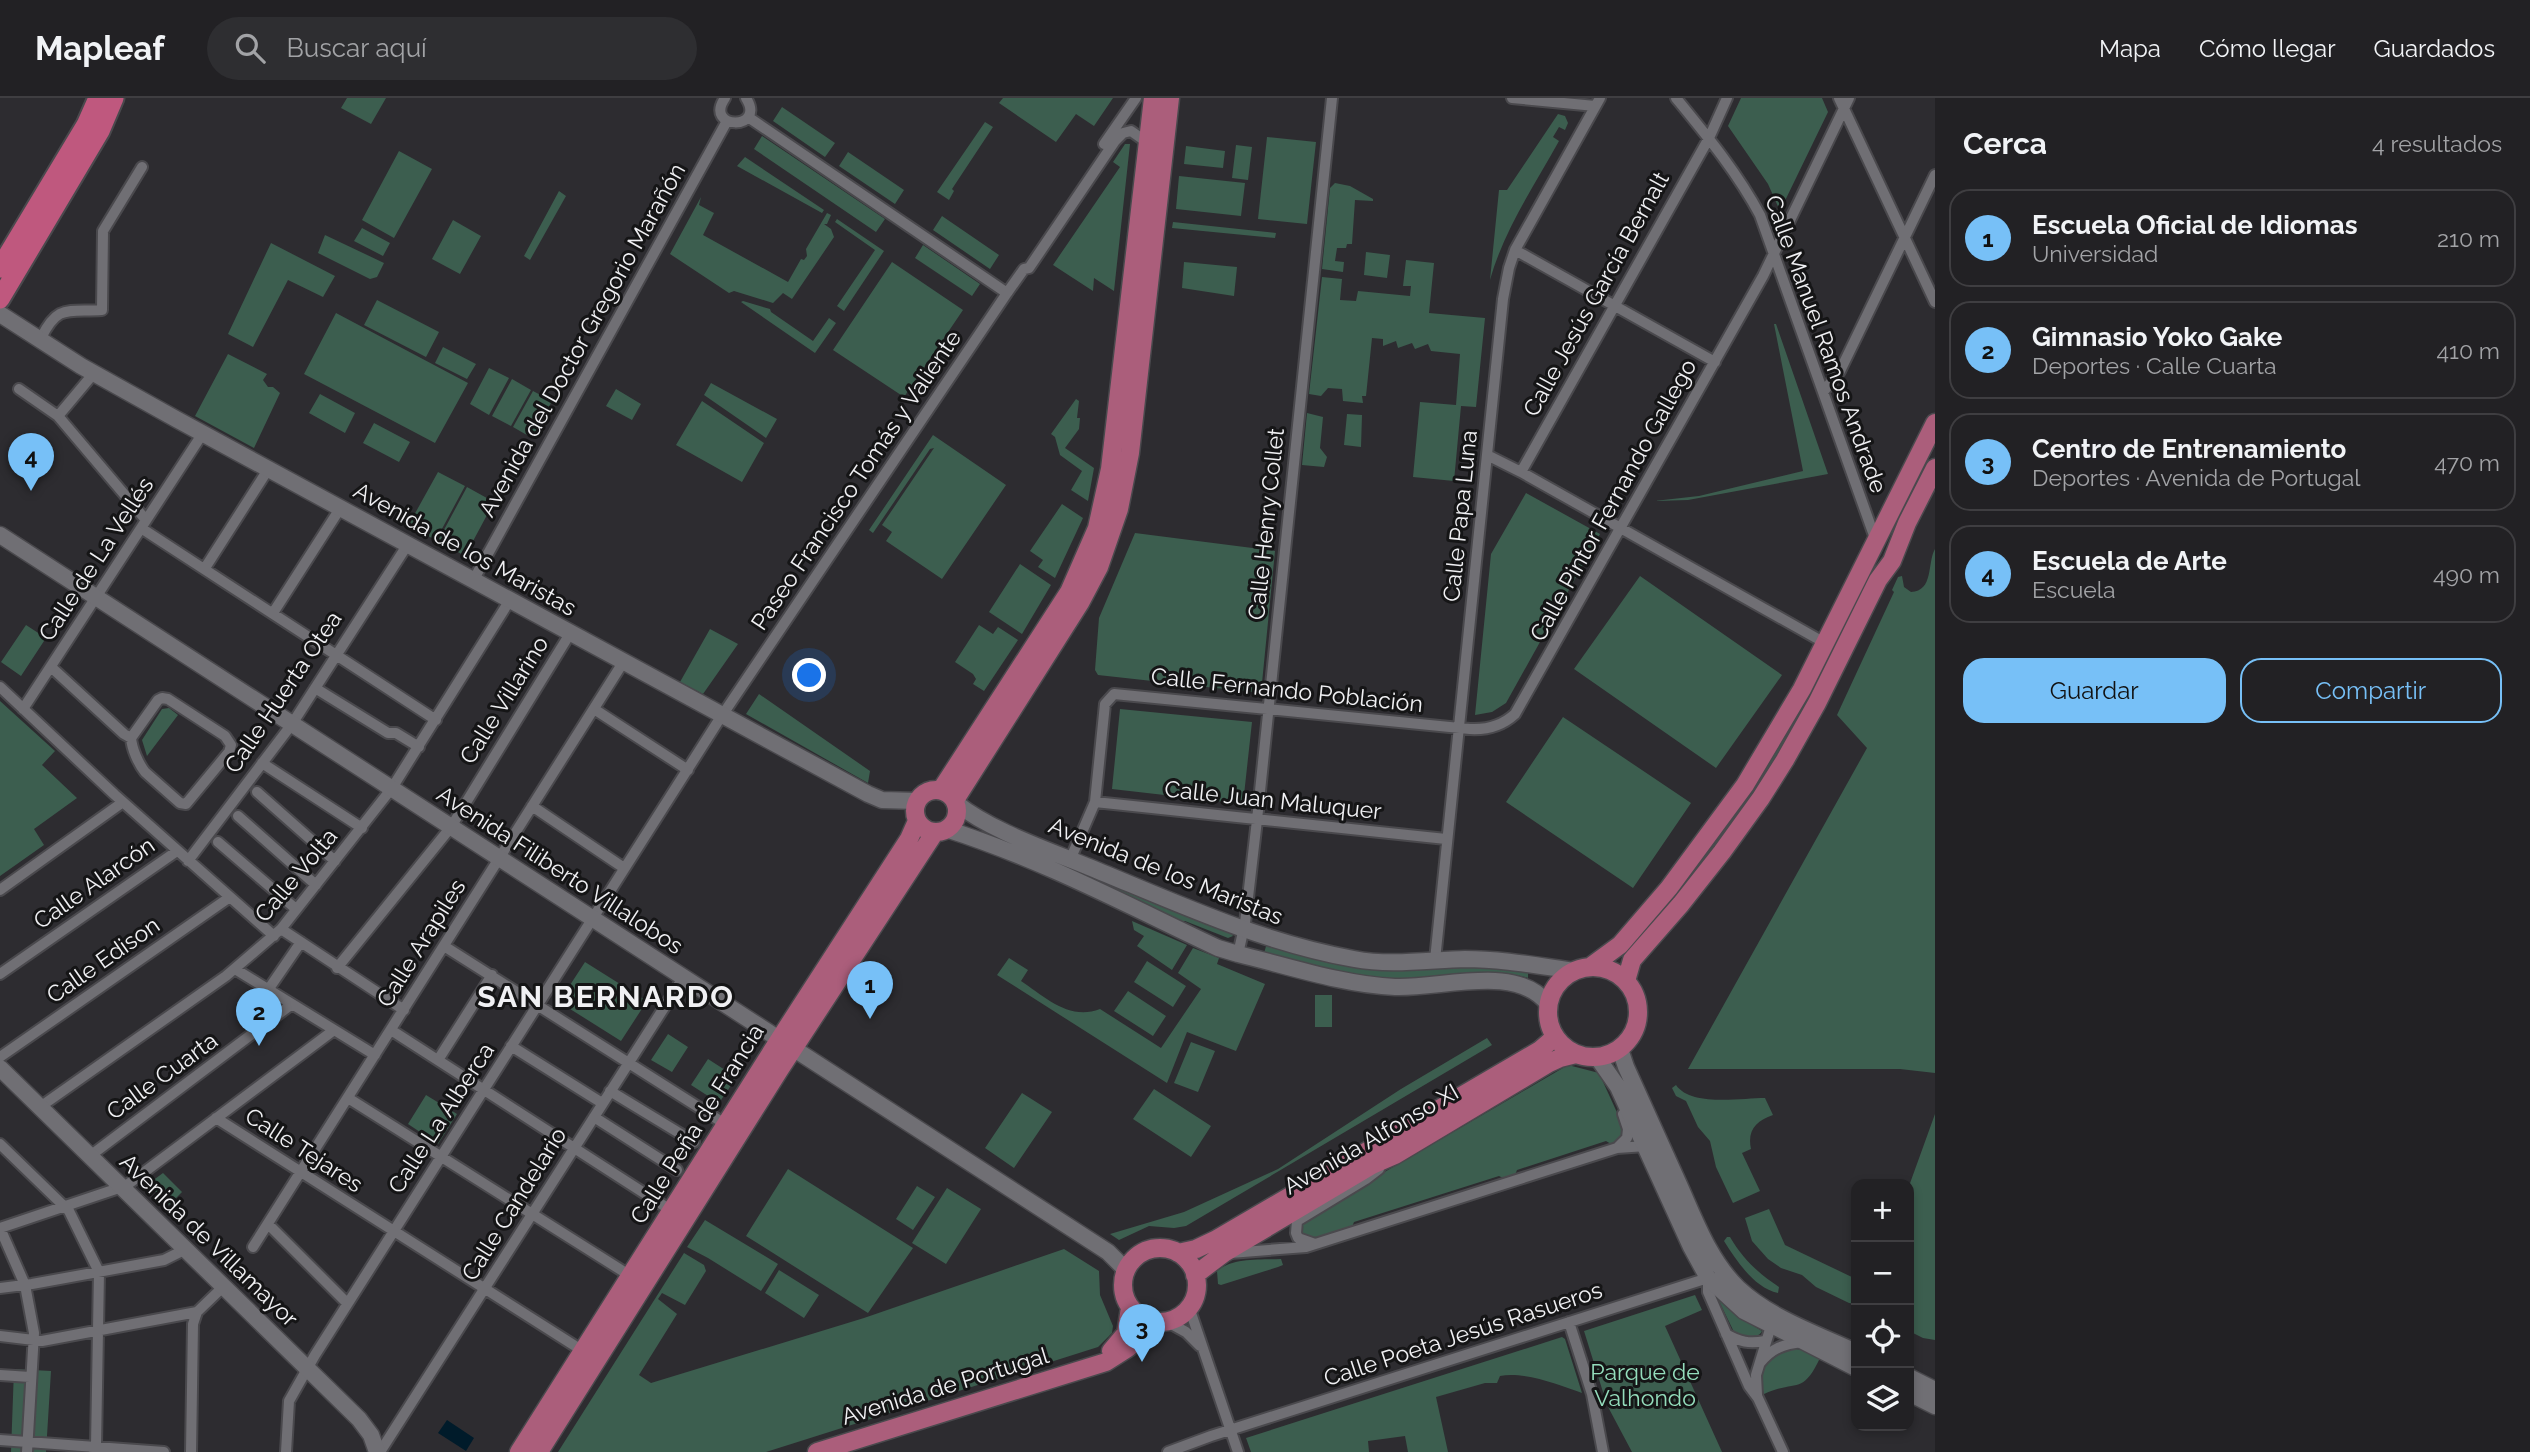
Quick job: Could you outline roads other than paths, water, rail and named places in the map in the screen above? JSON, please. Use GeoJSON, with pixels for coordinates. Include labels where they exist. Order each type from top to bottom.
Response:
{"type":"FeatureCollection","features":[{"type":"Feature","properties":{"kind":"highway"},"geometry":{"type":"LineString","coordinates":[[0,268],[95,109],[98,98]]}},
{"type":"Feature","properties":{"kind":"highway"},"geometry":{"type":"LineString","coordinates":[[0,299],[100,131],[114,98]]}},
{"type":"Feature","properties":{"kind":"main road"},"geometry":{"type":"LineString","coordinates":[[951,798],[925,792],[917,801],[917,821],[927,830],[941,831],[957,816],[951,798],[1069,592],[1097,528],[1110,469],[1153,98]]}},
{"type":"Feature","properties":{"kind":"main road"},"geometry":{"type":"LineString","coordinates":[[951,798],[1080,603],[1099,568],[1109,540],[1130,453],[1170,98]]}},
{"type":"Feature","properties":{"kind":"main road","name":"Avenida de los Maristas"},"geometry":{"type":"LineString","coordinates":[[0,314],[94,373],[868,794],[882,800],[917,801]]}},
{"type":"Feature","properties":{"kind":"main road"},"geometry":{"type":"LineString","coordinates":[[1583,969],[1614,972],[1626,981],[1635,996],[1637,1018],[1634,1029],[1620,1048],[1597,1057],[1576,1054],[1555,1037],[1548,1015],[1548,1004],[1554,990],[1563,978],[1583,969],[1623,942],[1717,825],[1802,690],[1935,423]]}},
{"type":"Feature","properties":{"kind":"main road"},"geometry":{"type":"LineString","coordinates":[[1626,981],[1632,960],[1696,886],[1762,798],[1817,704],[1880,577],[1892,561],[1907,523],[1935,468]]}},
{"type":"Feature","properties":{"kind":"main road","name":"Avenida Filiberto Villalobos"},"geometry":{"type":"LineString","coordinates":[[0,535],[1115,1256],[1126,1270]]}},
{"type":"Feature","properties":{"kind":"main road"},"geometry":{"type":"LineString","coordinates":[[1877,544],[1881,553],[1880,577]]}},
{"type":"Feature","properties":{"kind":"main road","name":"Avenida de los Maristas"},"geometry":{"type":"LineString","coordinates":[[951,798],[972,815],[1070,860],[1244,932],[1355,960],[1503,961],[1583,969]]}},
{"type":"Feature","properties":{"kind":"main road","name":"Calle Peña de Francia"},"geometry":{"type":"LineString","coordinates":[[539,1452],[786,1045],[909,839],[917,821]]}},
{"type":"Feature","properties":{"kind":"main road","name":"Avenida de los Maristas"},"geometry":{"type":"LineString","coordinates":[[941,831],[991,845],[1070,877],[1208,943],[1238,954],[1360,983],[1395,987],[1504,980],[1531,988],[1548,1004]]}},
{"type":"Feature","properties":{"kind":"main road","name":"Calle Peña de Francia"},"geometry":{"type":"LineString","coordinates":[[519,1452],[725,1124],[786,1045],[941,831]]}},
{"type":"Feature","properties":{"kind":"main road","name":"Avenida Alfonso XI"},"geometry":{"type":"LineString","coordinates":[[1178,1253],[1205,1246],[1270,1209],[1540,1050],[1555,1037]]}},
{"type":"Feature","properties":{"kind":"main road"},"geometry":{"type":"LineString","coordinates":[[1620,1048],[1626,1067],[1716,1260],[1769,1326],[1851,1351]]}},
{"type":"Feature","properties":{"kind":"main road","name":"Avenida Alfonso XI"},"geometry":{"type":"LineString","coordinates":[[1195,1275],[1224,1254],[1372,1165],[1395,1155],[1549,1063],[1576,1054]]}},
{"type":"Feature","properties":{"kind":"main road"},"geometry":{"type":"LineString","coordinates":[[1597,1057],[1618,1087],[1691,1247],[1708,1278],[1744,1311],[1851,1366]]}},
{"type":"Feature","properties":{"kind":"main road","name":"Avenida de Villamayor"},"geometry":{"type":"LineString","coordinates":[[4,1078],[40,1107],[359,1419],[371,1435],[378,1452]]}},
{"type":"Feature","properties":{"kind":"main road"},"geometry":{"type":"LineString","coordinates":[[1161,1248],[1178,1253],[1191,1266],[1195,1275],[1196,1290],[1189,1307],[1180,1316],[1161,1322],[1146,1319],[1130,1307],[1123,1286],[1126,1270],[1137,1257],[1152,1249],[1161,1248]]}},
{"type":"Feature","properties":{"kind":"main road","name":"Avenida de Portugal"},"geometry":{"type":"LineString","coordinates":[[1087,1367],[1122,1340],[1130,1307]]}},
{"type":"Feature","properties":{"kind":"main road","name":"Avenida de Portugal"},"geometry":{"type":"LineString","coordinates":[[817,1452],[1106,1362],[1161,1322]]}},
{"type":"Feature","properties":{"kind":"main road"},"geometry":{"type":"LineString","coordinates":[[1914,1380],[1935,1390]]}},
{"type":"Feature","properties":{"kind":"main road"},"geometry":{"type":"LineString","coordinates":[[1914,1396],[1935,1406]]}},
{"type":"Feature","properties":{"kind":"street"},"geometry":{"type":"LineString","coordinates":[[720,99],[721,113],[727,121],[738,123],[748,117],[750,105],[746,98]]}},
{"type":"Feature","properties":{"kind":"street","name":"Paseo Francisco Tomás y Valiente"},"geometry":{"type":"LineString","coordinates":[[1024,269],[1023,263],[1136,98]]}},
{"type":"Feature","properties":{"kind":"street","name":"Calle Henry Collet"},"geometry":{"type":"LineString","coordinates":[[1238,954],[1244,932],[1257,820],[1332,98]]}},
{"type":"Feature","properties":{"kind":"street"},"geometry":{"type":"LineString","coordinates":[[1512,98],[1598,102]]}},
{"type":"Feature","properties":{"kind":"street","name":"Calle Manuel Ramos Andrade"},"geometry":{"type":"LineString","coordinates":[[1676,98],[1742,182],[1760,215],[1877,544]]}},
{"type":"Feature","properties":{"kind":"street","name":"Calle Jesús García Bernalt"},"geometry":{"type":"LineString","coordinates":[[1521,472],[1709,138],[1727,98]]}},
{"type":"Feature","properties":{"kind":"street"},"geometry":{"type":"LineString","coordinates":[[1839,98],[1935,302]]}},
{"type":"Feature","properties":{"kind":"street","name":"Calle Pintor Fernando Gallego"},"geometry":{"type":"LineString","coordinates":[[1459,729],[1483,730],[1497,726],[1515,714],[1775,253],[1849,98]]}},
{"type":"Feature","properties":{"kind":"street","name":"Calle Papa Luna"},"geometry":{"type":"LineString","coordinates":[[1435,960],[1503,299],[1509,268],[1516,250],[1598,102]]}},
{"type":"Feature","properties":{"kind":"street"},"geometry":{"type":"LineString","coordinates":[[748,117],[1007,293]]}},
{"type":"Feature","properties":{"kind":"street","name":"Avenida del Doctor Gregorio Marañón"},"geometry":{"type":"LineString","coordinates":[[474,579],[727,121]]}},
{"type":"Feature","properties":{"kind":"street","name":"Paseo Francisco Tomás y Valiente"},"geometry":{"type":"LineString","coordinates":[[724,715],[1007,293],[1024,269],[1029,268],[1115,141],[1123,133],[1131,131],[1148,143]]}},
{"type":"Feature","properties":{"kind":"street"},"geometry":{"type":"LineString","coordinates":[[41,338],[56,314],[102,310],[103,231],[142,167]]}},
{"type":"Feature","properties":{"kind":"street"},"geometry":{"type":"LineString","coordinates":[[1823,392],[1840,371],[1935,175]]}},
{"type":"Feature","properties":{"kind":"street"},"geometry":{"type":"LineString","coordinates":[[1516,250],[1715,362]]}},
{"type":"Feature","properties":{"kind":"street"},"geometry":{"type":"LineString","coordinates":[[58,416],[94,373]]}},
{"type":"Feature","properties":{"kind":"street"},"geometry":{"type":"LineString","coordinates":[[19,389],[58,416],[143,524],[436,720]]}},
{"type":"Feature","properties":{"kind":"street","name":"Calle de La Vellés"},"geometry":{"type":"LineString","coordinates":[[23,709],[203,433]]}},
{"type":"Feature","properties":{"kind":"street"},"geometry":{"type":"LineString","coordinates":[[1487,455],[1825,643]]}},
{"type":"Feature","properties":{"kind":"street"},"geometry":{"type":"LineString","coordinates":[[205,568],[269,468]]}},
{"type":"Feature","properties":{"kind":"street"},"geometry":{"type":"LineString","coordinates":[[273,613],[341,507]]}},
{"type":"Feature","properties":{"kind":"street","name":"Calle Huerta Otea"},"geometry":{"type":"LineString","coordinates":[[188,861],[292,724],[408,544]]}},
{"type":"Feature","properties":{"kind":"street","name":"Calle Volta"},"geometry":{"type":"LineString","coordinates":[[40,1107],[235,969],[277,932],[392,788],[510,600]]}},
{"type":"Feature","properties":{"kind":"street","name":"Calle Villarino"},"geometry":{"type":"LineString","coordinates":[[337,968],[450,827],[571,632]]}},
{"type":"Feature","properties":{"kind":"street","name":"Calle Arapiles"},"geometry":{"type":"LineString","coordinates":[[253,1247],[624,661]]}},
{"type":"Feature","properties":{"kind":"street"},"geometry":{"type":"LineString","coordinates":[[51,667],[84,700],[131,738],[141,767],[180,803],[186,804],[200,790],[231,747],[225,736],[167,699],[158,700],[131,738]]}},
{"type":"Feature","properties":{"kind":"street"},"geometry":{"type":"LineString","coordinates":[[0,687],[230,897],[277,932],[301,942],[404,1010]]}},
{"type":"Feature","properties":{"kind":"street"},"geometry":{"type":"LineString","coordinates":[[315,688],[388,733],[396,733],[419,747]]}},
{"type":"Feature","properties":{"kind":"street","name":"Calle Fernando Población"},"geometry":{"type":"LineString","coordinates":[[1096,802],[1105,704],[1111,696],[1118,694],[1459,729]]}},
{"type":"Feature","properties":{"kind":"street"},"geometry":{"type":"LineString","coordinates":[[594,709],[688,770]]}},
{"type":"Feature","properties":{"kind":"street","name":"Calle La Alberca"},"geometry":{"type":"LineString","coordinates":[[286,1452],[289,1401],[307,1368],[724,715]]}},
{"type":"Feature","properties":{"kind":"street"},"geometry":{"type":"LineString","coordinates":[[262,763],[362,828]]}},
{"type":"Feature","properties":{"kind":"street"},"geometry":{"type":"LineString","coordinates":[[257,792],[335,861]]}},
{"type":"Feature","properties":{"kind":"street"},"geometry":{"type":"LineString","coordinates":[[0,890],[123,802]]}},
{"type":"Feature","properties":{"kind":"street"},"geometry":{"type":"LineString","coordinates":[[1070,860],[1096,802]]}},
{"type":"Feature","properties":{"kind":"street","name":"Calle Juan Maluquer"},"geometry":{"type":"LineString","coordinates":[[1096,802],[1446,839]]}},
{"type":"Feature","properties":{"kind":"street"},"geometry":{"type":"LineString","coordinates":[[532,806],[624,868]]}},
{"type":"Feature","properties":{"kind":"street"},"geometry":{"type":"LineString","coordinates":[[238,816],[316,885]]}},
{"type":"Feature","properties":{"kind":"street"},"geometry":{"type":"LineString","coordinates":[[218,842],[296,909]]}},
{"type":"Feature","properties":{"kind":"street","name":"Calle Alarcón"},"geometry":{"type":"LineString","coordinates":[[0,974],[177,851]]}},
{"type":"Feature","properties":{"kind":"street","name":"Calle Edison"},"geometry":{"type":"LineString","coordinates":[[0,1056],[230,897]]}},
{"type":"Feature","properties":{"kind":"street"},"geometry":{"type":"LineString","coordinates":[[268,990],[301,942]]}},
{"type":"Feature","properties":{"kind":"street"},"geometry":{"type":"LineString","coordinates":[[444,946],[725,1124]]}},
{"type":"Feature","properties":{"kind":"street"},"geometry":{"type":"LineString","coordinates":[[235,969],[375,1055]]}},
{"type":"Feature","properties":{"kind":"street"},"geometry":{"type":"LineString","coordinates":[[438,1060],[492,975]]}},
{"type":"Feature","properties":{"kind":"street","name":"Calle Candelario"},"geometry":{"type":"LineString","coordinates":[[378,1452],[683,978]]}},
{"type":"Feature","properties":{"kind":"street","name":"Calle Cuarta"},"geometry":{"type":"LineString","coordinates":[[90,1156],[292,1004]]}},
{"type":"Feature","properties":{"kind":"street"},"geometry":{"type":"LineString","coordinates":[[27,1447],[34,1333],[25,1285],[0,1228],[123,1188],[334,1030]]}},
{"type":"Feature","properties":{"kind":"street"},"geometry":{"type":"LineString","coordinates":[[391,1030],[575,1146],[583,1154],[672,1211]]}},
{"type":"Feature","properties":{"kind":"street"},"geometry":{"type":"LineString","coordinates":[[511,1046],[603,1103]]}},
{"type":"Feature","properties":{"kind":"street"},"geometry":{"type":"LineString","coordinates":[[1617,1148],[1627,1138],[1628,1129],[1618,1087]]}},
{"type":"Feature","properties":{"kind":"street"},"geometry":{"type":"LineString","coordinates":[[610,1091],[694,1142]]}},
{"type":"Feature","properties":{"kind":"street"},"geometry":{"type":"LineString","coordinates":[[348,1098],[629,1275]]}},
{"type":"Feature","properties":{"kind":"street"},"geometry":{"type":"LineString","coordinates":[[594,1117],[677,1170]]}},
{"type":"Feature","properties":{"kind":"street","name":"Calle Tejares"},"geometry":{"type":"LineString","coordinates":[[216,1118],[583,1351]]}},
{"type":"Feature","properties":{"kind":"street"},"geometry":{"type":"LineString","coordinates":[[0,1144],[72,1216],[99,1272],[100,1330],[95,1449]]}},
{"type":"Feature","properties":{"kind":"street"},"geometry":{"type":"LineString","coordinates":[[1224,1254],[1287,1250],[1315,1244],[1617,1148],[1646,1146]]}},
{"type":"Feature","properties":{"kind":"street"},"geometry":{"type":"LineString","coordinates":[[1315,1244],[1298,1238],[1297,1221],[1366,1179],[1395,1155]]}},
{"type":"Feature","properties":{"kind":"street"},"geometry":{"type":"LineString","coordinates":[[268,1224],[347,1303]]}},
{"type":"Feature","properties":{"kind":"street"},"geometry":{"type":"LineString","coordinates":[[0,1288],[164,1260],[187,1249]]}},
{"type":"Feature","properties":{"kind":"street"},"geometry":{"type":"LineString","coordinates":[[1708,1278],[1708,1292],[1726,1334],[1783,1452]]}},
{"type":"Feature","properties":{"kind":"street","name":"Calle Poeta Jesús Rasueros"},"geometry":{"type":"LineString","coordinates":[[1168,1452],[1708,1278]]}},
{"type":"Feature","properties":{"kind":"street"},"geometry":{"type":"LineString","coordinates":[[191,1452],[193,1324],[197,1312],[224,1286]]}},
{"type":"Feature","properties":{"kind":"street"},"geometry":{"type":"LineString","coordinates":[[1189,1307],[1238,1452]]}},
{"type":"Feature","properties":{"kind":"street"},"geometry":{"type":"LineString","coordinates":[[0,1336],[42,1341],[197,1312]]}},
{"type":"Feature","properties":{"kind":"street"},"geometry":{"type":"LineString","coordinates":[[1161,1322],[1186,1332],[1206,1353]]}},
{"type":"Feature","properties":{"kind":"street"},"geometry":{"type":"LineString","coordinates":[[1569,1322],[1592,1394],[1603,1452]]}},
{"type":"Feature","properties":{"kind":"street"},"geometry":{"type":"LineString","coordinates":[[1726,1334],[1739,1341],[1751,1343],[1769,1326]]}},
{"type":"Feature","properties":{"kind":"street"},"geometry":{"type":"LineString","coordinates":[[1758,1398],[1756,1374],[1769,1326]]}},
{"type":"Feature","properties":{"kind":"street"},"geometry":{"type":"LineString","coordinates":[[1758,1365],[1772,1350],[1784,1344],[1802,1342]]}},
{"type":"Feature","properties":{"kind":"street"},"geometry":{"type":"LineString","coordinates":[[0,1375],[30,1377]]}},
{"type":"Feature","properties":{"kind":"street"},"geometry":{"type":"LineString","coordinates":[[0,1440],[27,1447],[164,1452]]}},
{"type":"Feature","properties":{"kind":"water"},"geometry":{"type":"Polygon","coordinates":[[[447,1420],[474,1438],[466,1451],[438,1433],[447,1420]]]}},
{"type":"Feature","properties":{"kind":"place","name":"Escuela de Arte"},"geometry":{"type":"Point","coordinates":[31,491]}},
{"type":"Feature","properties":{"kind":"place","name":"Escuela Oficial de Idiomas"},"geometry":{"type":"Point","coordinates":[870,1019]}},
{"type":"Feature","properties":{"kind":"place","name":"Gimnasio Yoko Gake"},"geometry":{"type":"Point","coordinates":[259,1046]}},
{"type":"Feature","properties":{"kind":"place","name":"Centro de Entrenamiento"},"geometry":{"type":"Point","coordinates":[1142,1362]}},
{"type":"Feature","properties":{"kind":"district","name":"SAN BERNARDO"},"geometry":{"type":"Point","coordinates":[606,997]}},
{"type":"Feature","properties":{"kind":"park label","name":"Parque de Valhondo"},"geometry":{"type":"Point","coordinates":[1645,1385]}}]}
